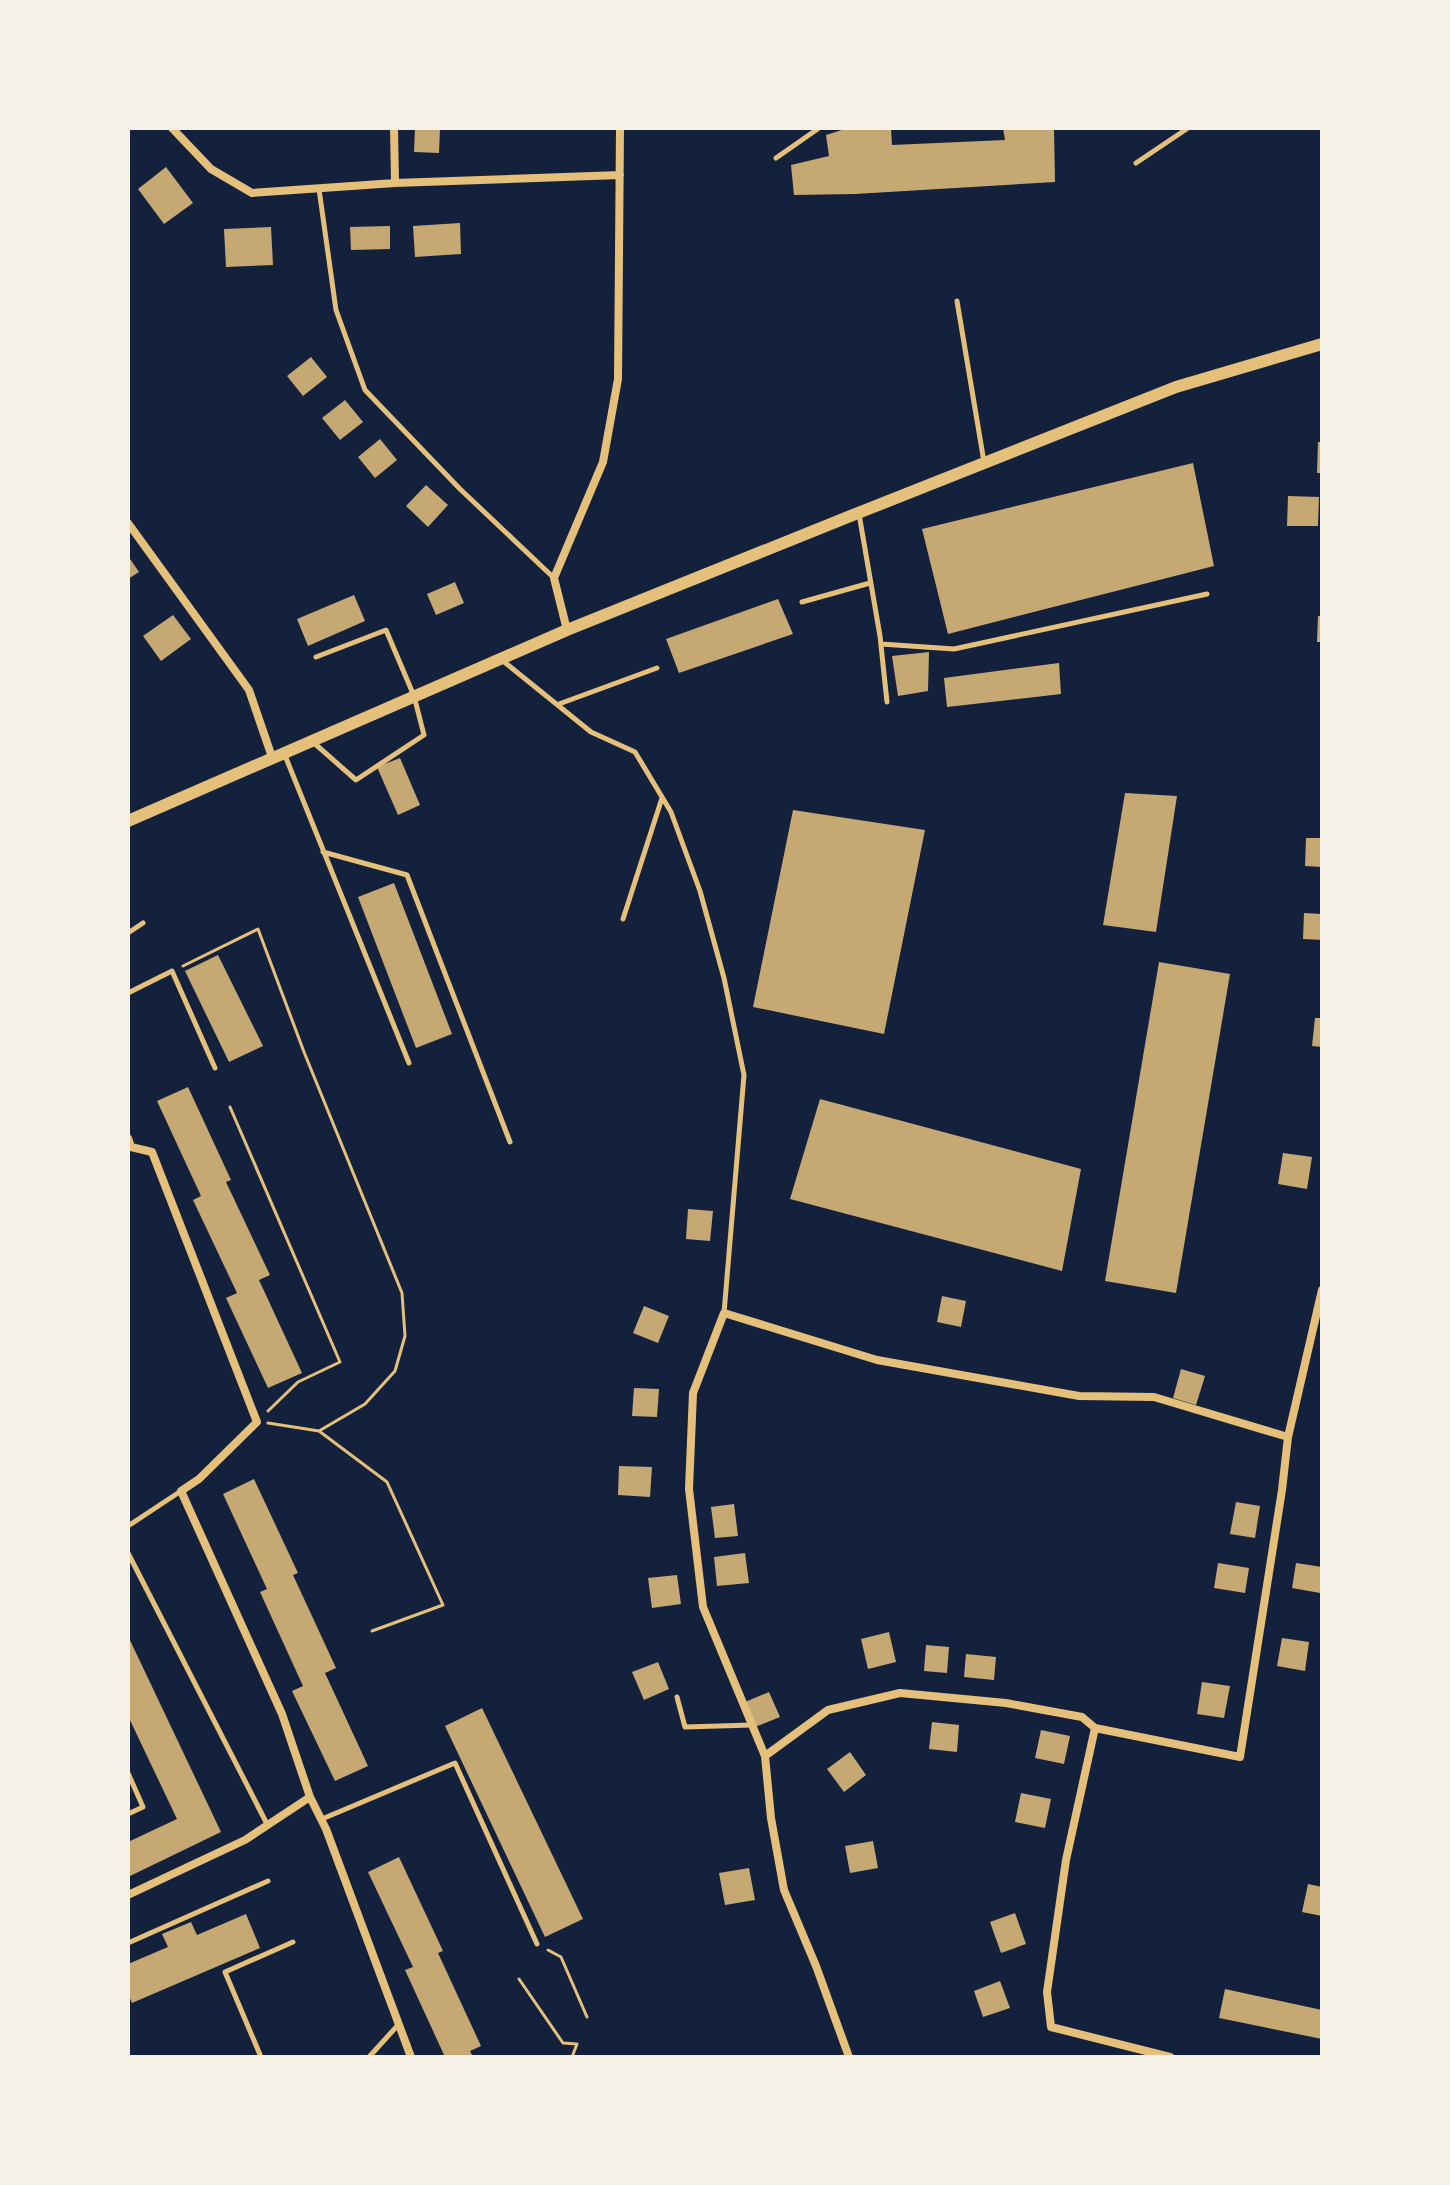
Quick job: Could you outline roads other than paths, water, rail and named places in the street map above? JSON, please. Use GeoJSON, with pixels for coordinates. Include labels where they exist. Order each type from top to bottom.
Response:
{"type":"FeatureCollection","features":[{"type":"Feature","properties":{"kind":"street"},"geometry":{"type":"LineString","coordinates":[[172,128],[211,169],[252,193],[395,183],[620,175]]}},
{"type":"Feature","properties":{"kind":"street"},"geometry":{"type":"LineString","coordinates":[[394,128],[395,183]]}},
{"type":"Feature","properties":{"kind":"street"},"geometry":{"type":"LineString","coordinates":[[567,630],[554,578],[603,462],[618,379],[620,128]]}},
{"type":"Feature","properties":{"kind":"street"},"geometry":{"type":"LineString","coordinates":[[128,821],[567,630],[858,513],[1176,387],[1322,344]]}},
{"type":"Feature","properties":{"kind":"street"},"geometry":{"type":"LineString","coordinates":[[128,523],[249,690],[278,754]]}},
{"type":"Feature","properties":{"kind":"street"},"geometry":{"type":"LineString","coordinates":[[129,1144],[152,1152],[257,1422],[199,1479],[181,1491],[282,1714],[310,1797],[411,2057]]}},
{"type":"Feature","properties":{"kind":"street"},"geometry":{"type":"LineString","coordinates":[[765,1756],[828,1710],[900,1693],[1006,1703],[1082,1717],[1095,1728],[1240,1757],[1288,1437],[1322,1290]]}},
{"type":"Feature","properties":{"kind":"street"},"geometry":{"type":"LineString","coordinates":[[849,2057],[784,1890],[771,1818],[765,1756],[703,1607],[689,1489],[693,1393],[724,1313],[877,1360],[1079,1396],[1154,1397],[1288,1437]]}},
{"type":"Feature","properties":{"kind":"street"},"geometry":{"type":"LineString","coordinates":[[1095,1728],[1064,1874],[1047,1992],[1051,2027],[1170,2057]]}},
{"type":"Feature","properties":{"kind":"street"},"geometry":{"type":"LineString","coordinates":[[128,1895],[245,1840],[310,1797]]}},
{"type":"Feature","properties":{"kind":"lane"},"geometry":{"type":"LineString","coordinates":[[776,158],[819,128]]}},
{"type":"Feature","properties":{"kind":"lane"},"geometry":{"type":"LineString","coordinates":[[1136,163],[1188,128]]}},
{"type":"Feature","properties":{"kind":"lane"},"geometry":{"type":"LineString","coordinates":[[319,188],[336,310],[365,390],[460,489],[554,578]]}},
{"type":"Feature","properties":{"kind":"lane"},"geometry":{"type":"LineString","coordinates":[[957,301],[984,463]]}},
{"type":"Feature","properties":{"kind":"lane"},"geometry":{"type":"LineString","coordinates":[[858,513],[881,644],[887,702]]}},
{"type":"Feature","properties":{"kind":"lane"},"geometry":{"type":"LineString","coordinates":[[802,602],[870,583]]}},
{"type":"Feature","properties":{"kind":"lane"},"geometry":{"type":"LineString","coordinates":[[881,644],[954,649],[1207,594]]}},
{"type":"Feature","properties":{"kind":"lane"},"geometry":{"type":"LineString","coordinates":[[311,740],[356,780],[424,735],[414,696],[386,630],[316,657]]}},
{"type":"Feature","properties":{"kind":"lane"},"geometry":{"type":"LineString","coordinates":[[500,659],[591,732],[635,752],[671,812],[700,891],[724,978],[744,1075],[724,1313]]}},
{"type":"Feature","properties":{"kind":"lane"},"geometry":{"type":"LineString","coordinates":[[558,705],[657,668]]}},
{"type":"Feature","properties":{"kind":"lane"},"geometry":{"type":"LineString","coordinates":[[278,754],[323,852],[409,1063]]}},
{"type":"Feature","properties":{"kind":"lane"},"geometry":{"type":"LineString","coordinates":[[623,919],[662,797]]}},
{"type":"Feature","properties":{"kind":"lane"},"geometry":{"type":"LineString","coordinates":[[323,852],[407,875],[510,1142]]}},
{"type":"Feature","properties":{"kind":"lane"},"geometry":{"type":"LineString","coordinates":[[128,933],[143,923]]}},
{"type":"Feature","properties":{"kind":"lane"},"geometry":{"type":"LineString","coordinates":[[128,993],[172,971],[215,1068]]}},
{"type":"Feature","properties":{"kind":"lane"},"geometry":{"type":"LineString","coordinates":[[128,1526],[181,1491]]}},
{"type":"Feature","properties":{"kind":"lane"},"geometry":{"type":"LineString","coordinates":[[128,1553],[268,1825]]}},
{"type":"Feature","properties":{"kind":"lane"},"geometry":{"type":"LineString","coordinates":[[677,1697],[685,1727],[752,1725]]}},
{"type":"Feature","properties":{"kind":"lane"},"geometry":{"type":"LineString","coordinates":[[321,1819],[455,1763],[537,1944]]}},
{"type":"Feature","properties":{"kind":"lane"},"geometry":{"type":"LineString","coordinates":[[128,1773],[143,1807],[128,1814]]}},
{"type":"Feature","properties":{"kind":"lane"},"geometry":{"type":"LineString","coordinates":[[128,1943],[268,1881]]}},
{"type":"Feature","properties":{"kind":"lane"},"geometry":{"type":"LineString","coordinates":[[261,2057],[225,1972],[293,1942]]}},
{"type":"Feature","properties":{"kind":"lane"},"geometry":{"type":"LineString","coordinates":[[369,2057],[398,2024]]}}]}
